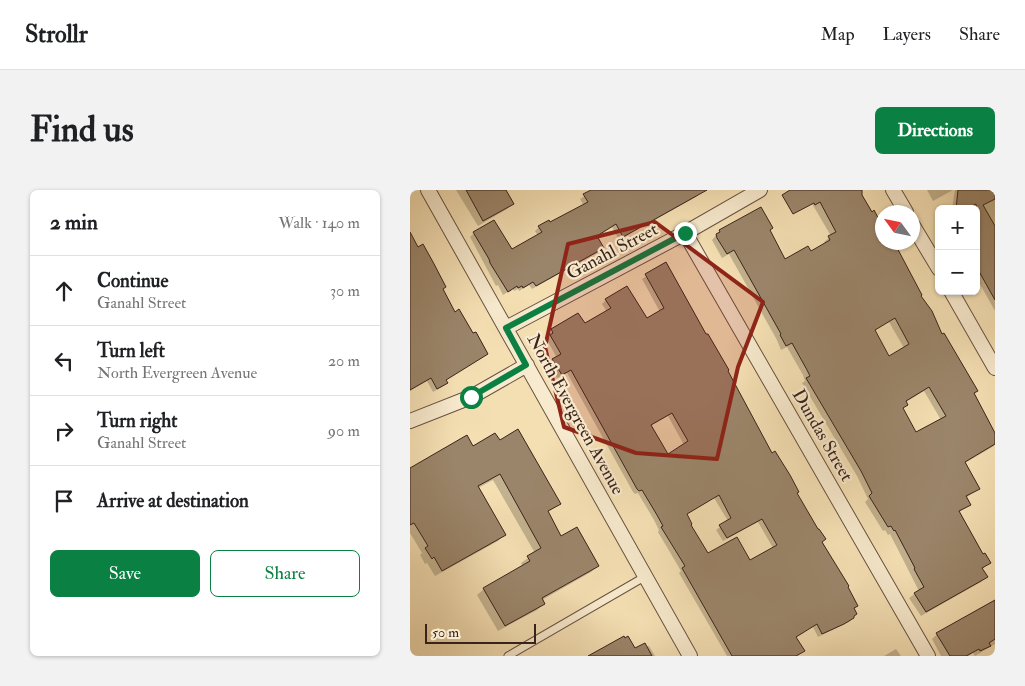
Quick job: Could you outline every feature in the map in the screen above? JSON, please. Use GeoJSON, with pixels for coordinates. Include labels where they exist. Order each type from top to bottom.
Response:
{"type":"FeatureCollection","features":[{"type":"Feature","properties":{"kind":"street","name":"North Evergreen Avenue"},"geometry":{"type":"LineString","coordinates":[[428,190],[690,656]]}},
{"type":"Feature","properties":{"kind":"street","name":"Ganahl Street"},"geometry":{"type":"LineString","coordinates":[[506,328],[685,233],[760,190]]}},
{"type":"Feature","properties":{"kind":"street"},"geometry":{"type":"LineString","coordinates":[[893,190],[902,205]]}},
{"type":"Feature","properties":{"kind":"street","name":"Dundas Street"},"geometry":{"type":"LineString","coordinates":[[685,233],[928,656]]}},
{"type":"Feature","properties":{"kind":"street"},"geometry":{"type":"LineString","coordinates":[[920,238],[935,263]]}},
{"type":"Feature","properties":{"kind":"street"},"geometry":{"type":"LineString","coordinates":[[953,295],[995,368]]}},
{"type":"Feature","properties":{"kind":"street"},"geometry":{"type":"LineString","coordinates":[[410,421],[471,397],[526,365]]}},
{"type":"Feature","properties":{"kind":"lane"},"geometry":{"type":"LineString","coordinates":[[508,656],[646,576]]}},
{"type":"Feature","properties":{"kind":"highlighted area"},"geometry":{"type":"Polygon","coordinates":[[[655,222],[763,302],[738,367],[717,459],[636,453],[564,427],[545,347],[568,244],[655,222]]]}},
{"type":"Feature","properties":{"kind":"building"},"geometry":{"type":"Polygon","coordinates":[[[466,190],[506,190],[514,204],[483,221],[466,190]]]}},
{"type":"Feature","properties":{"kind":"building"},"geometry":{"type":"Polygon","coordinates":[[[591,190],[707,190],[623,237],[616,224],[597,236],[604,248],[536,286],[533,282],[523,288],[522,286],[518,288],[517,286],[508,292],[473,232],[494,220],[512,249],[542,232],[538,226],[549,220],[550,222],[588,202],[583,194],[591,190]]]}},
{"type":"Feature","properties":{"kind":"building"},"geometry":{"type":"Polygon","coordinates":[[[790,190],[862,190],[862,195],[872,212],[874,210],[875,212],[875,250],[898,250],[921,296],[932,311],[942,334],[944,333],[978,391],[974,393],[995,433],[995,444],[965,462],[980,489],[966,496],[971,505],[959,511],[983,554],[985,553],[991,563],[982,568],[988,577],[926,612],[914,593],[924,587],[915,568],[895,530],[891,526],[888,527],[869,496],[872,493],[861,471],[806,378],[810,376],[792,343],[786,346],[734,250],[727,254],[717,238],[716,234],[720,232],[719,230],[761,207],[773,228],[770,230],[785,259],[808,246],[811,251],[830,240],[828,236],[836,232],[820,202],[815,205],[814,203],[793,214],[782,195],[790,190]],[[895,318],[875,330],[889,356],[909,344],[895,318]],[[929,387],[906,401],[908,405],[903,408],[916,432],[946,416],[929,387]]]}},
{"type":"Feature","properties":{"kind":"building"},"geometry":{"type":"Polygon","coordinates":[[[958,190],[995,190],[995,199],[983,205],[995,226],[995,300],[980,273],[980,205],[956,205],[958,190]]]}},
{"type":"Feature","properties":{"kind":"building"},"geometry":{"type":"Polygon","coordinates":[[[410,232],[418,247],[423,244],[446,287],[443,289],[455,312],[459,309],[473,333],[476,332],[488,354],[446,380],[448,383],[437,389],[431,378],[410,390],[410,232]]]}},
{"type":"Feature","properties":{"kind":"building"},"geometry":{"type":"Polygon","coordinates":[[[666,262],[706,334],[708,334],[729,370],[772,453],[775,451],[799,492],[797,493],[826,539],[822,542],[849,586],[858,606],[854,608],[857,614],[854,618],[844,624],[822,634],[817,624],[796,637],[805,651],[796,656],[732,656],[682,568],[685,566],[661,527],[663,526],[657,515],[642,490],[639,491],[637,489],[571,370],[562,375],[552,359],[561,354],[550,335],[553,333],[551,329],[578,313],[585,323],[611,308],[605,299],[627,286],[647,318],[664,308],[645,274],[666,262]],[[672,413],[651,425],[668,454],[688,441],[672,413]],[[719,495],[687,514],[691,525],[708,553],[737,537],[750,560],[777,545],[762,519],[727,538],[719,525],[731,518],[719,495]]]}},
{"type":"Feature","properties":{"kind":"building"},"geometry":{"type":"Polygon","coordinates":[[[518,429],[561,504],[548,511],[561,536],[577,527],[599,566],[542,598],[545,604],[505,626],[483,588],[530,561],[527,556],[541,548],[500,474],[478,486],[506,535],[442,571],[434,557],[432,559],[425,548],[428,546],[414,523],[410,525],[410,468],[467,435],[473,446],[495,433],[500,440],[518,429]]]}},
{"type":"Feature","properties":{"kind":"building"},"geometry":{"type":"Polygon","coordinates":[[[995,600],[995,639],[989,643],[991,646],[980,651],[979,649],[966,656],[950,656],[936,633],[995,600]]]}},
{"type":"Feature","properties":{"kind":"building"},"geometry":{"type":"Polygon","coordinates":[[[624,636],[625,638],[628,636],[635,648],[645,643],[652,656],[588,656],[624,636]]]}},
{"type":"Feature","properties":{"kind":"route"},"geometry":{"type":"LineString","coordinates":[[471,397],[526,365],[506,328],[685,233]]}}]}
